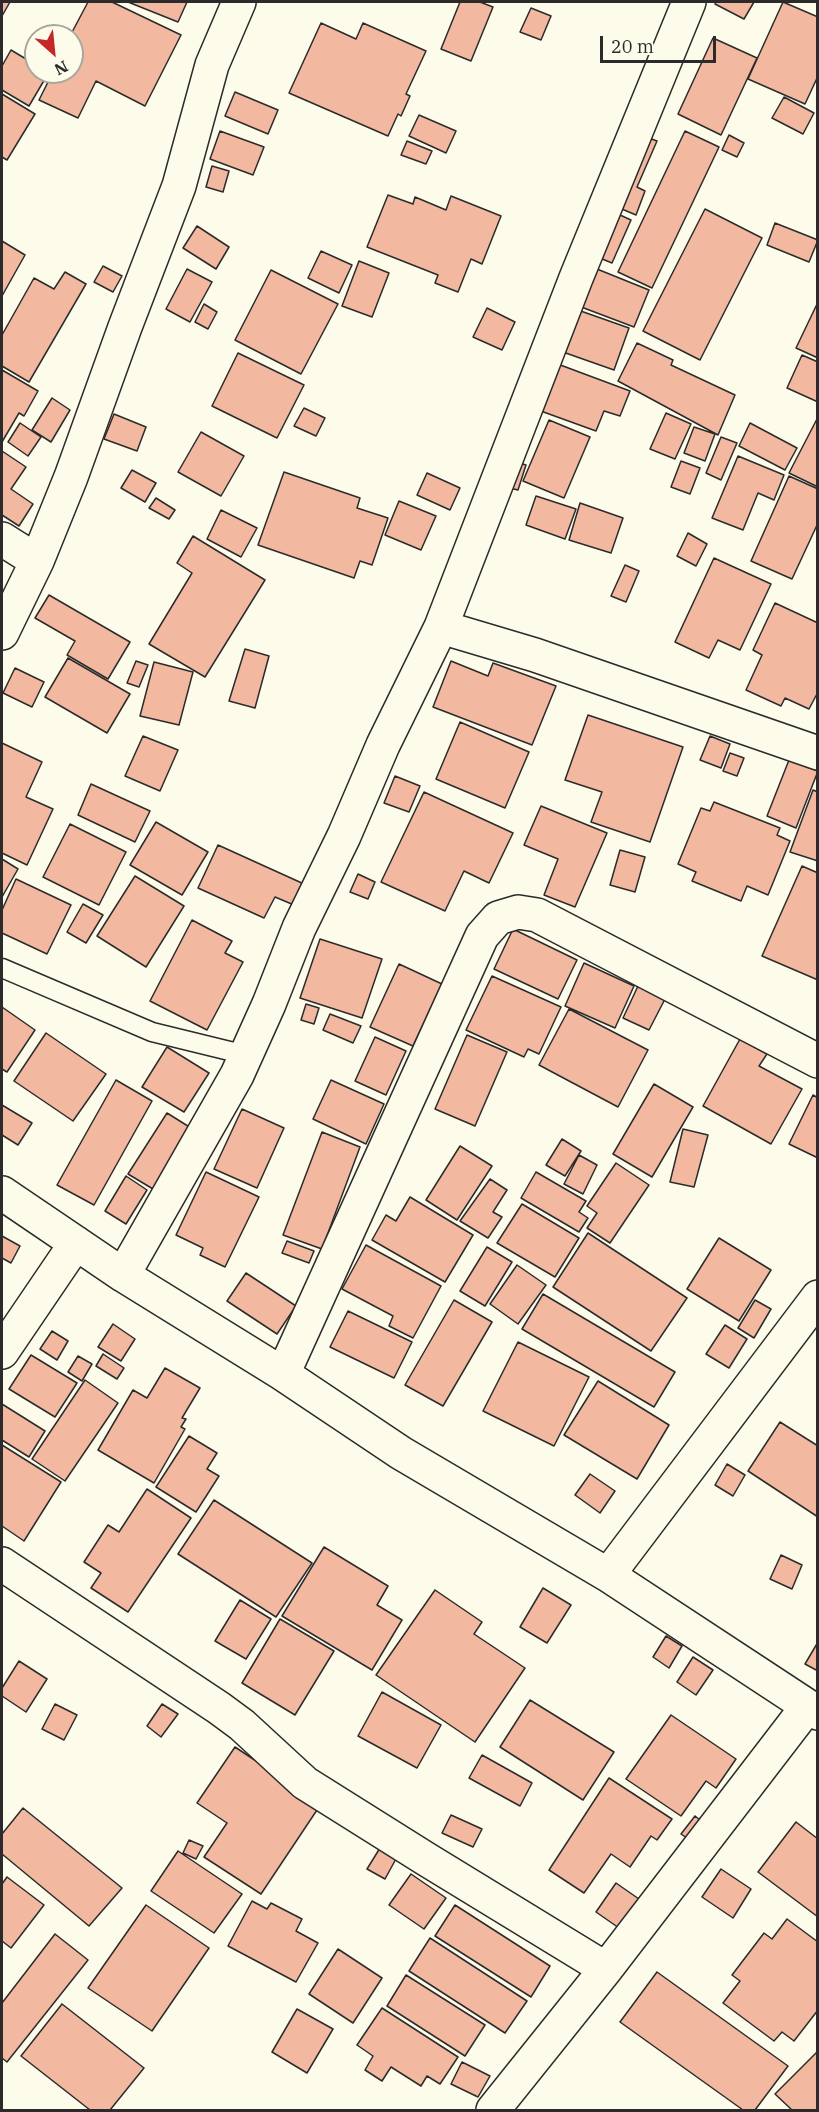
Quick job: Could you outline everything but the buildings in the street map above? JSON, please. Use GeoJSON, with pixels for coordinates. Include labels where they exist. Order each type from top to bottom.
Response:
{"type":"FeatureCollection","features":[{"type":"Feature","properties":{"kind":"street"},"geometry":{"type":"LineString","coordinates":[[2,633],[37,561],[71,477],[124,327],[179,186],[212,65],[239,2]]}},
{"type":"Feature","properties":{"kind":"street"},"geometry":{"type":"LineString","coordinates":[[123,1275],[237,1075],[269,1004],[298,928],[344,836],[383,745],[441,627],[576,278],[689,2]]}},
{"type":"Feature","properties":{"kind":"street"},"geometry":{"type":"LineString","coordinates":[[2,539],[37,561]]}},
{"type":"Feature","properties":{"kind":"street"},"geometry":{"type":"LineString","coordinates":[[441,627],[535,655],[818,753]]}},
{"type":"Feature","properties":{"kind":"street"},"geometry":{"type":"LineString","coordinates":[[283,1374],[482,936],[498,918],[518,912],[537,915],[818,1061]]}},
{"type":"Feature","properties":{"kind":"street"},"geometry":{"type":"LineString","coordinates":[[2,1193],[123,1275],[283,1374],[401,1453],[608,1575],[812,1710],[493,2110]]}},
{"type":"Feature","properties":{"kind":"street"},"geometry":{"type":"LineString","coordinates":[[2,1352],[76,1243]]}},
{"type":"Feature","properties":{"kind":"street"},"geometry":{"type":"LineString","coordinates":[[608,1575],[818,1297]]}},
{"type":"Feature","properties":{"kind":"street"},"geometry":{"type":"LineString","coordinates":[[2,1564],[219,1708],[242,1725],[305,1783],[606,1969]]}},
{"type":"Feature","properties":{"kind":"lane"},"geometry":{"type":"LineString","coordinates":[[2,968],[152,1032],[246,1055]]}}]}
